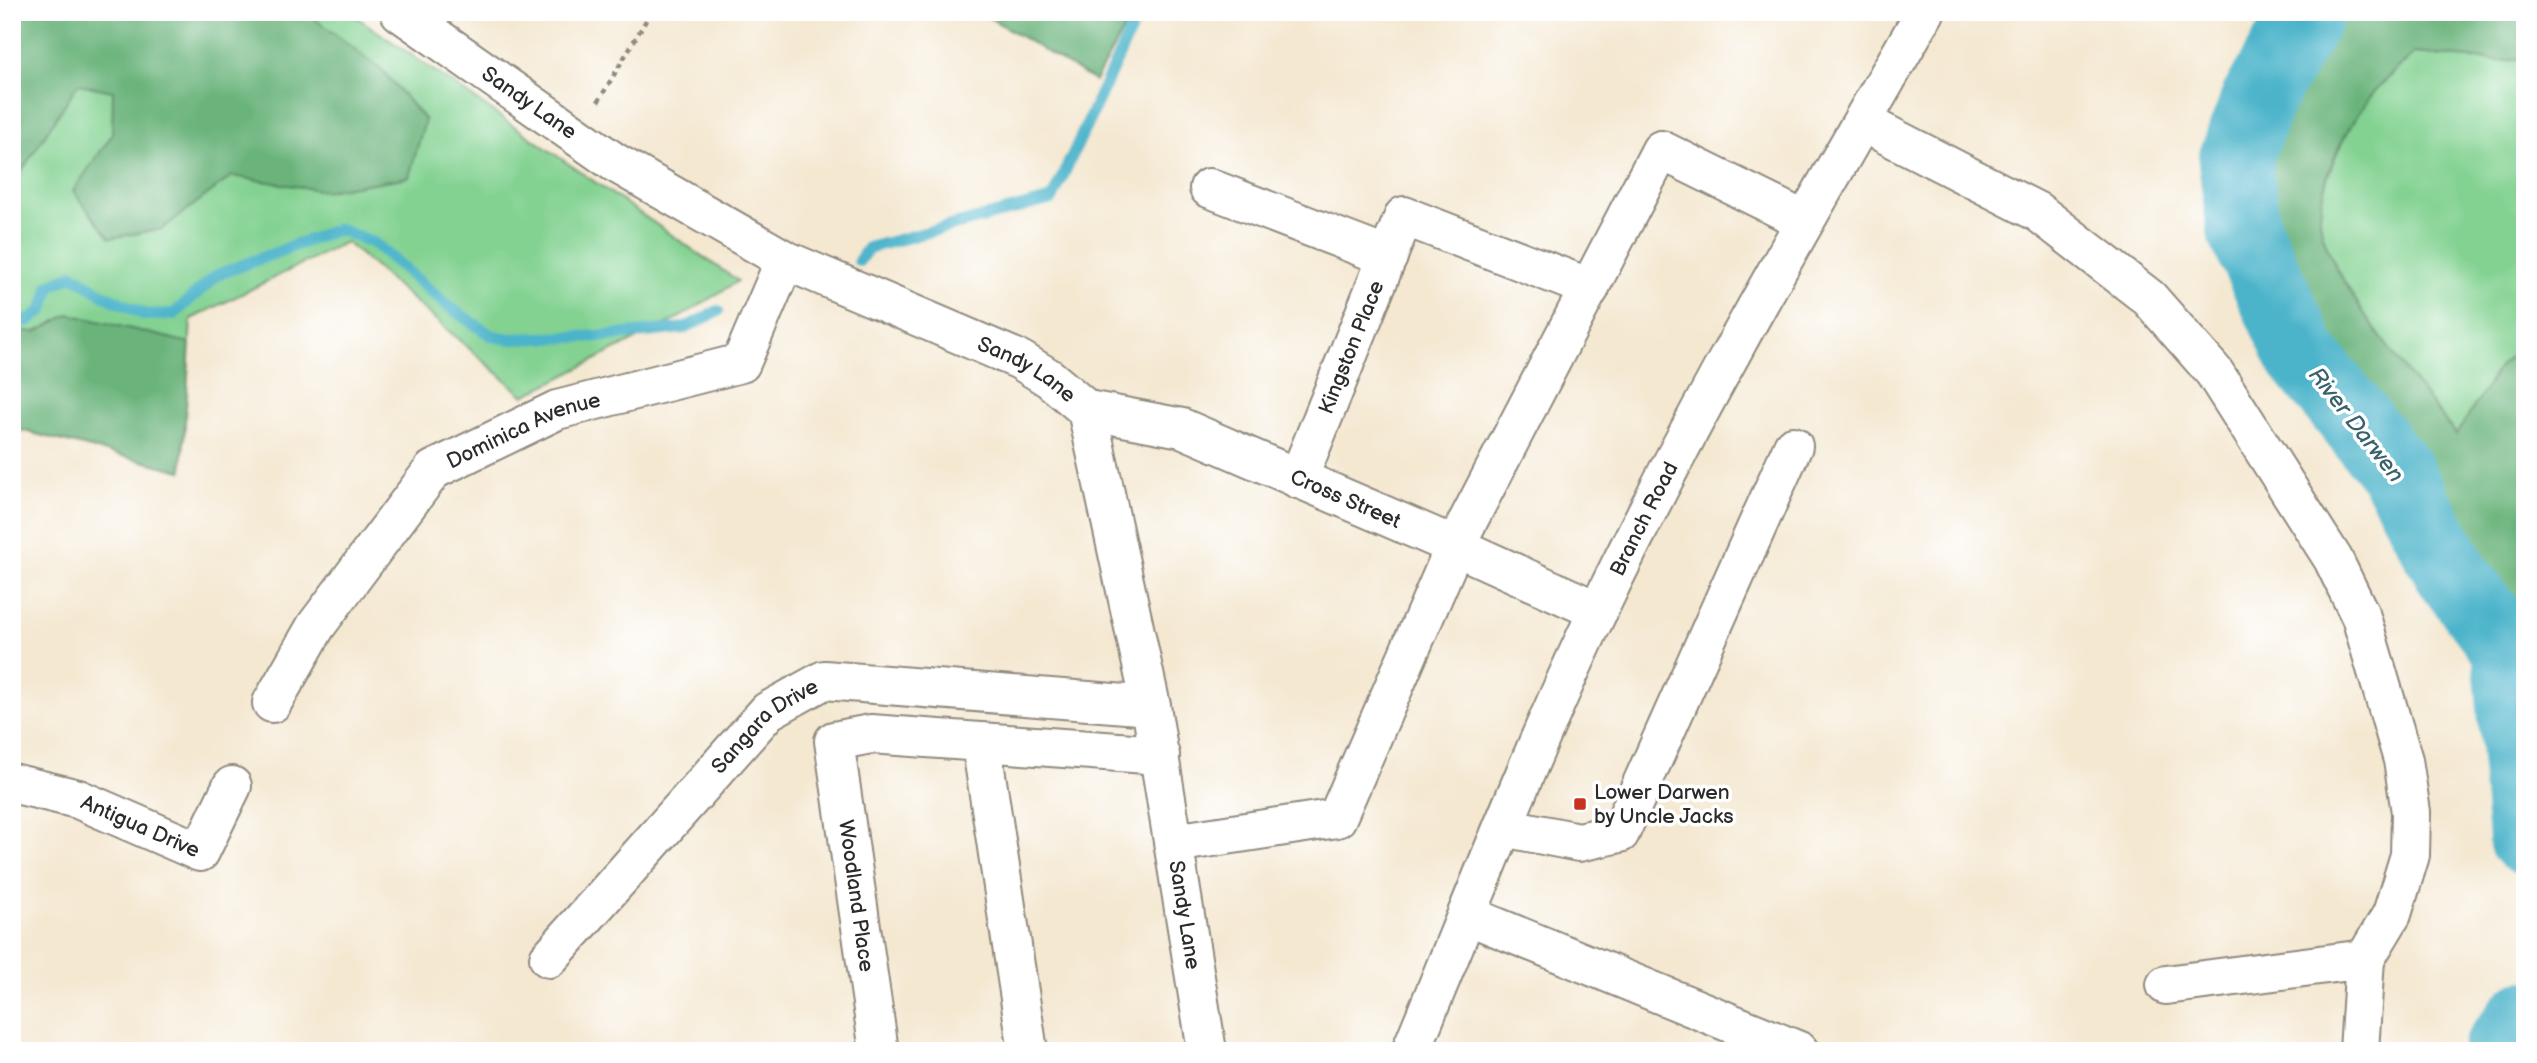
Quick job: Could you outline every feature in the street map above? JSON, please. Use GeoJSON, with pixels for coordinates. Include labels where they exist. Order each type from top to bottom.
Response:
{"type":"FeatureCollection","features":[{"type":"Feature","properties":{"kind":"street","name":"Sandy Lane"},"geometry":{"type":"LineString","coordinates":[[400,12],[614,162],[785,260],[1020,360],[1049,377],[1087,410],[1151,706],[1207,1051]]}},
{"type":"Feature","properties":{"kind":"street","name":"Branch Road"},"geometry":{"type":"LineString","coordinates":[[1411,1051],[1503,827],[1598,611],[1670,468],[1804,220],[1925,12]]}},
{"type":"Feature","properties":{"kind":"street"},"geometry":{"type":"LineString","coordinates":[[1862,122],[2038,212],[2150,298],[2214,372],[2333,559],[2361,617],[2403,760],[2411,812],[2410,855],[2392,915],[2365,959],[2359,1051]]}},
{"type":"Feature","properties":{"kind":"street"},"geometry":{"type":"LineString","coordinates":[[1174,843],[1337,818],[1455,545],[1661,150],[1804,220]]}},
{"type":"Feature","properties":{"kind":"street"},"geometry":{"type":"LineString","coordinates":[[1209,188],[1388,257]]}},
{"type":"Feature","properties":{"kind":"street","name":"Kingston Place"},"geometry":{"type":"LineString","coordinates":[[1298,479],[1404,216],[1590,288]]}},
{"type":"Feature","properties":{"kind":"street","name":"Dominica Avenue"},"geometry":{"type":"LineString","coordinates":[[272,703],[316,626],[433,470],[557,410],[741,363],[785,260]]}},
{"type":"Feature","properties":{"kind":"street","name":"Cross Street"},"geometry":{"type":"LineString","coordinates":[[1087,410],[1182,428],[1455,545],[1598,611]]}},
{"type":"Feature","properties":{"kind":"street"},"geometry":{"type":"LineString","coordinates":[[1503,827],[1579,842],[1620,833],[1793,446]]}},
{"type":"Feature","properties":{"kind":"street","name":"Sangara Drive"},"geometry":{"type":"LineString","coordinates":[[549,958],[768,711],[824,680],[1151,706]]}},
{"type":"Feature","properties":{"kind":"street","name":"Woodland Place"},"geometry":{"type":"LineString","coordinates":[[879,1051],[834,741],[871,734],[981,742]]}},
{"type":"Feature","properties":{"kind":"street"},"geometry":{"type":"LineString","coordinates":[[1028,1051],[981,742],[1160,755]]}},
{"type":"Feature","properties":{"kind":"street","name":"Antigua Drive"},"geometry":{"type":"LineString","coordinates":[[12,783],[78,799],[200,852],[232,786]]}},
{"type":"Feature","properties":{"kind":"street"},"geometry":{"type":"LineString","coordinates":[[1467,915],[1799,1051]]}},
{"type":"Feature","properties":{"kind":"street"},"geometry":{"type":"LineString","coordinates":[[2166,985],[2365,959]]}},
{"type":"Feature","properties":{"kind":"path"},"geometry":{"type":"LineString","coordinates":[[577,137],[651,12]]}},
{"type":"Feature","properties":{"kind":"green space"},"geometry":{"type":"Polygon","coordinates":[[[12,12],[349,12],[738,281],[682,316],[524,396],[346,242],[191,319],[182,471],[12,428],[12,12]]]}},
{"type":"Feature","properties":{"kind":"green space"},"geometry":{"type":"Polygon","coordinates":[[[14,12],[306,12],[382,70],[425,120],[409,177],[325,191],[232,176],[162,229],[110,238],[73,191],[112,135],[113,91],[78,84],[12,186],[14,12]]]}},
{"type":"Feature","properties":{"kind":"green space"},"geometry":{"type":"Polygon","coordinates":[[[980,12],[1133,12],[1095,81],[980,12]]]}},
{"type":"Feature","properties":{"kind":"green space"},"geometry":{"type":"Polygon","coordinates":[[[2329,12],[2525,12],[2525,59],[2502,61],[2414,53],[2385,80],[2360,111],[2343,139],[2325,184],[2320,215],[2324,238],[2335,265],[2353,296],[2397,360],[2456,435],[2500,366],[2525,342],[2525,690],[2522,645],[2475,580],[2429,504],[2314,344],[2256,208],[2254,154],[2276,86],[2329,12]]]}},
{"type":"Feature","properties":{"kind":"green space"},"geometry":{"type":"Polygon","coordinates":[[[2414,53],[2502,61],[2525,59],[2525,342],[2500,366],[2456,435],[2353,296],[2324,238],[2320,215],[2330,170],[2352,124],[2374,93],[2414,53]]]}},
{"type":"Feature","properties":{"kind":"green space"},"geometry":{"type":"Polygon","coordinates":[[[69,314],[190,343],[182,471],[12,428],[12,330],[36,332],[69,314]]]}},
{"type":"Feature","properties":{"kind":"waterway"},"geometry":{"type":"LineString","coordinates":[[859,261],[868,248],[1052,199],[1139,12]]}},
{"type":"Feature","properties":{"kind":"waterway","name":"River Darwen"},"geometry":{"type":"LineString","coordinates":[[2308,12],[2257,101],[2235,161],[2244,230],[2302,355],[2396,471],[2454,577],[2509,649],[2525,838]]}},
{"type":"Feature","properties":{"kind":"waterway"},"geometry":{"type":"LineString","coordinates":[[12,320],[28,321],[43,310],[50,286],[73,275],[102,294],[145,315],[174,314],[217,275],[338,229],[374,243],[448,306],[492,336],[511,339],[606,336],[685,328],[718,311]]}},
{"type":"Feature","properties":{"kind":"waterway","name":"River Darwen"},"geometry":{"type":"LineString","coordinates":[[2499,1051],[2525,1018]]}},
{"type":"Feature","properties":{"kind":"place","name":"Lower Darwen by Uncle Jacks"},"geometry":{"type":"Point","coordinates":[1580,804]}}]}
